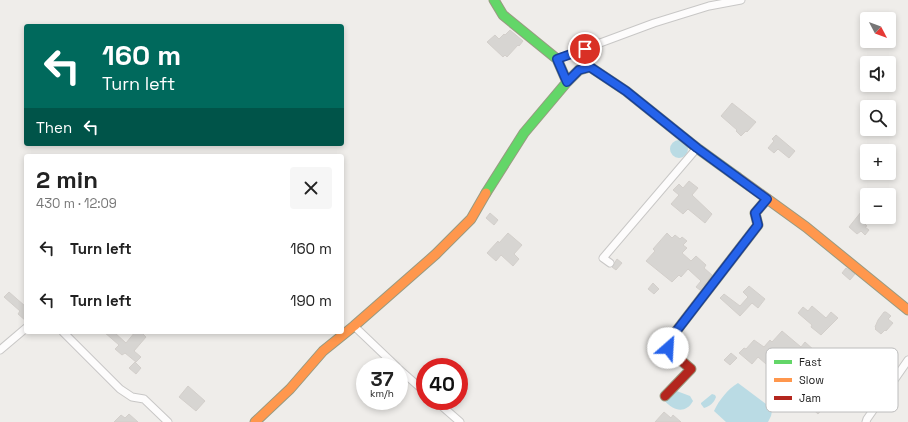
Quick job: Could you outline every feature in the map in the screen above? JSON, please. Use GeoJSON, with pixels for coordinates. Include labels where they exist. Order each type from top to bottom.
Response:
{"type":"FeatureCollection","features":[{"type":"Feature","properties":{"kind":"street"},"geometry":{"type":"LineString","coordinates":[[494,0],[503,15],[557,59],[567,82]]}},
{"type":"Feature","properties":{"kind":"street"},"geometry":{"type":"LineString","coordinates":[[557,59],[681,14],[709,6],[741,0]]}},
{"type":"Feature","properties":{"kind":"street"},"geometry":{"type":"LineString","coordinates":[[255,422],[261,418],[290,389],[323,351],[354,326],[436,254],[471,219],[524,134],[567,82],[579,70],[590,67],[626,91],[697,148],[806,227],[908,310]]}},
{"type":"Feature","properties":{"kind":"street"},"geometry":{"type":"LineString","coordinates":[[610,263],[603,258],[697,148]]}},
{"type":"Feature","properties":{"kind":"street"},"geometry":{"type":"LineString","coordinates":[[665,396],[668,391],[680,382],[691,369],[685,362],[670,352],[667,343],[758,225],[755,213],[767,199]]}},
{"type":"Feature","properties":{"kind":"street"},"geometry":{"type":"LineString","coordinates":[[354,326],[388,358]]}},
{"type":"Feature","properties":{"kind":"street"},"geometry":{"type":"LineString","coordinates":[[0,350],[24,330]]}},
{"type":"Feature","properties":{"kind":"street"},"geometry":{"type":"LineString","coordinates":[[65,334],[120,390],[132,397],[144,399],[168,422]]}},
{"type":"Feature","properties":{"kind":"street"},"geometry":{"type":"LineString","coordinates":[[898,374],[908,360]]}},
{"type":"Feature","properties":{"kind":"street"},"geometry":{"type":"LineString","coordinates":[[408,377],[416,384]]}},
{"type":"Feature","properties":{"kind":"street"},"geometry":{"type":"LineString","coordinates":[[446,410],[460,422]]}},
{"type":"Feature","properties":{"kind":"street"},"geometry":{"type":"LineString","coordinates":[[866,422],[871,412]]}},
{"type":"Feature","properties":{"kind":"water"},"geometry":{"type":"Polygon","coordinates":[[[675,140],[683,140],[688,145],[686,156],[683,158],[675,158],[670,153],[670,145],[675,140]]]}},
{"type":"Feature","properties":{"kind":"water"},"geometry":{"type":"Polygon","coordinates":[[[738,383],[766,404],[766,412],[772,412],[768,422],[726,422],[714,411],[718,403],[731,388],[738,383]]]}},
{"type":"Feature","properties":{"kind":"water"},"geometry":{"type":"Polygon","coordinates":[[[674,390],[690,396],[693,401],[687,408],[679,410],[672,407],[665,401],[667,396],[674,390]]]}},
{"type":"Feature","properties":{"kind":"water"},"geometry":{"type":"Polygon","coordinates":[[[712,394],[716,397],[714,401],[704,408],[701,403],[712,394]]]}},
{"type":"Feature","properties":{"kind":"building"},"geometry":{"type":"Polygon","coordinates":[[[510,30],[523,41],[507,57],[505,55],[503,57],[487,42],[495,35],[499,39],[510,30]]]}},
{"type":"Feature","properties":{"kind":"building"},"geometry":{"type":"Polygon","coordinates":[[[732,103],[756,122],[741,136],[736,131],[737,130],[721,116],[732,103]]]}},
{"type":"Feature","properties":{"kind":"building"},"geometry":{"type":"Polygon","coordinates":[[[776,135],[795,151],[789,158],[778,149],[774,153],[768,148],[774,141],[772,139],[776,135]]]}},
{"type":"Feature","properties":{"kind":"building"},"geometry":{"type":"Polygon","coordinates":[[[689,181],[698,188],[692,195],[712,214],[705,223],[688,209],[683,214],[671,204],[679,195],[673,190],[679,184],[683,188],[689,181]]]}},
{"type":"Feature","properties":{"kind":"building"},"geometry":{"type":"Polygon","coordinates":[[[490,213],[498,220],[494,225],[486,218],[490,213]]]}},
{"type":"Feature","properties":{"kind":"building"},"geometry":{"type":"Polygon","coordinates":[[[860,213],[860,224],[865,224],[867,226],[865,227],[869,230],[865,235],[861,231],[857,234],[849,227],[860,213]]]}},
{"type":"Feature","properties":{"kind":"building"},"geometry":{"type":"Polygon","coordinates":[[[508,233],[522,245],[514,254],[519,259],[513,266],[501,255],[496,261],[487,253],[508,233]]]}},
{"type":"Feature","properties":{"kind":"building"},"geometry":{"type":"Polygon","coordinates":[[[667,233],[672,238],[675,235],[680,239],[682,237],[687,241],[683,245],[687,248],[682,253],[691,261],[696,256],[706,265],[704,268],[712,275],[700,290],[696,287],[701,281],[688,269],[681,277],[679,275],[672,282],[646,261],[655,251],[653,249],[667,233]]]}},
{"type":"Feature","properties":{"kind":"building"},"geometry":{"type":"Polygon","coordinates":[[[617,259],[622,263],[616,270],[612,267],[617,259]]]}},
{"type":"Feature","properties":{"kind":"building"},"geometry":{"type":"Polygon","coordinates":[[[846,268],[855,274],[850,280],[842,273],[846,268]]]}},
{"type":"Feature","properties":{"kind":"building"},"geometry":{"type":"Polygon","coordinates":[[[653,283],[659,289],[654,294],[648,289],[653,283]]]}},
{"type":"Feature","properties":{"kind":"building"},"geometry":{"type":"Polygon","coordinates":[[[749,286],[765,299],[758,308],[752,303],[740,316],[720,298],[724,294],[740,306],[748,297],[743,292],[749,286]]]}},
{"type":"Feature","properties":{"kind":"building"},"geometry":{"type":"Polygon","coordinates":[[[9,292],[24,305],[24,319],[18,314],[20,311],[4,297],[9,292]]]}},
{"type":"Feature","properties":{"kind":"building"},"geometry":{"type":"Polygon","coordinates":[[[812,306],[826,318],[831,312],[838,318],[821,335],[798,313],[803,307],[808,311],[812,306]]]}},
{"type":"Feature","properties":{"kind":"building"},"geometry":{"type":"Polygon","coordinates":[[[884,312],[891,316],[888,319],[893,323],[881,334],[875,329],[875,327],[884,312]]]}},
{"type":"Feature","properties":{"kind":"building"},"geometry":{"type":"Polygon","coordinates":[[[782,331],[801,347],[805,342],[812,348],[766,348],[766,364],[758,357],[752,364],[739,353],[744,348],[746,349],[754,340],[764,347],[770,340],[772,342],[782,331]]]}},
{"type":"Feature","properties":{"kind":"building"},"geometry":{"type":"Polygon","coordinates":[[[106,334],[116,334],[126,343],[133,334],[143,334],[146,337],[134,351],[141,357],[136,362],[125,353],[122,355],[115,349],[119,345],[106,334]]]}},
{"type":"Feature","properties":{"kind":"building"},"geometry":{"type":"Polygon","coordinates":[[[731,353],[737,358],[730,365],[724,360],[731,353]]]}},
{"type":"Feature","properties":{"kind":"building"},"geometry":{"type":"Polygon","coordinates":[[[135,362],[141,368],[136,374],[129,368],[135,362]]]}},
{"type":"Feature","properties":{"kind":"building"},"geometry":{"type":"Polygon","coordinates":[[[188,386],[205,401],[196,411],[179,397],[188,386]]]}},
{"type":"Feature","properties":{"kind":"building"},"geometry":{"type":"Polygon","coordinates":[[[664,412],[671,418],[673,415],[681,422],[655,422],[664,412]]]}},
{"type":"Feature","properties":{"kind":"building"},"geometry":{"type":"Polygon","coordinates":[[[129,414],[138,422],[114,422],[121,415],[125,418],[129,414]]]}},
{"type":"Feature","properties":{"kind":"traffic: fast"},"geometry":{"type":"LineString","coordinates":[[486,193],[524,133],[567,82],[557,59],[503,15],[494,0]]}},
{"type":"Feature","properties":{"kind":"traffic: fast"},"geometry":{"type":"LineString","coordinates":[[567,82],[579,70],[590,67],[626,91],[697,148],[737,177]]}},
{"type":"Feature","properties":{"kind":"traffic: slow"},"geometry":{"type":"LineString","coordinates":[[737,177],[806,227],[908,310]]}},
{"type":"Feature","properties":{"kind":"traffic: slow"},"geometry":{"type":"LineString","coordinates":[[255,422],[290,389],[323,351],[354,326],[436,254],[471,219],[486,193]]}},
{"type":"Feature","properties":{"kind":"traffic: jam"},"geometry":{"type":"LineString","coordinates":[[665,396],[691,369],[670,351],[667,343],[758,225],[755,213],[767,199]]}},
{"type":"Feature","properties":{"kind":"route"},"geometry":{"type":"LineString","coordinates":[[585,49],[557,59],[567,82],[579,70],[590,67],[626,91],[697,148],[767,199],[755,213],[758,225],[728,261],[667,343],[668,348]]}}]}
